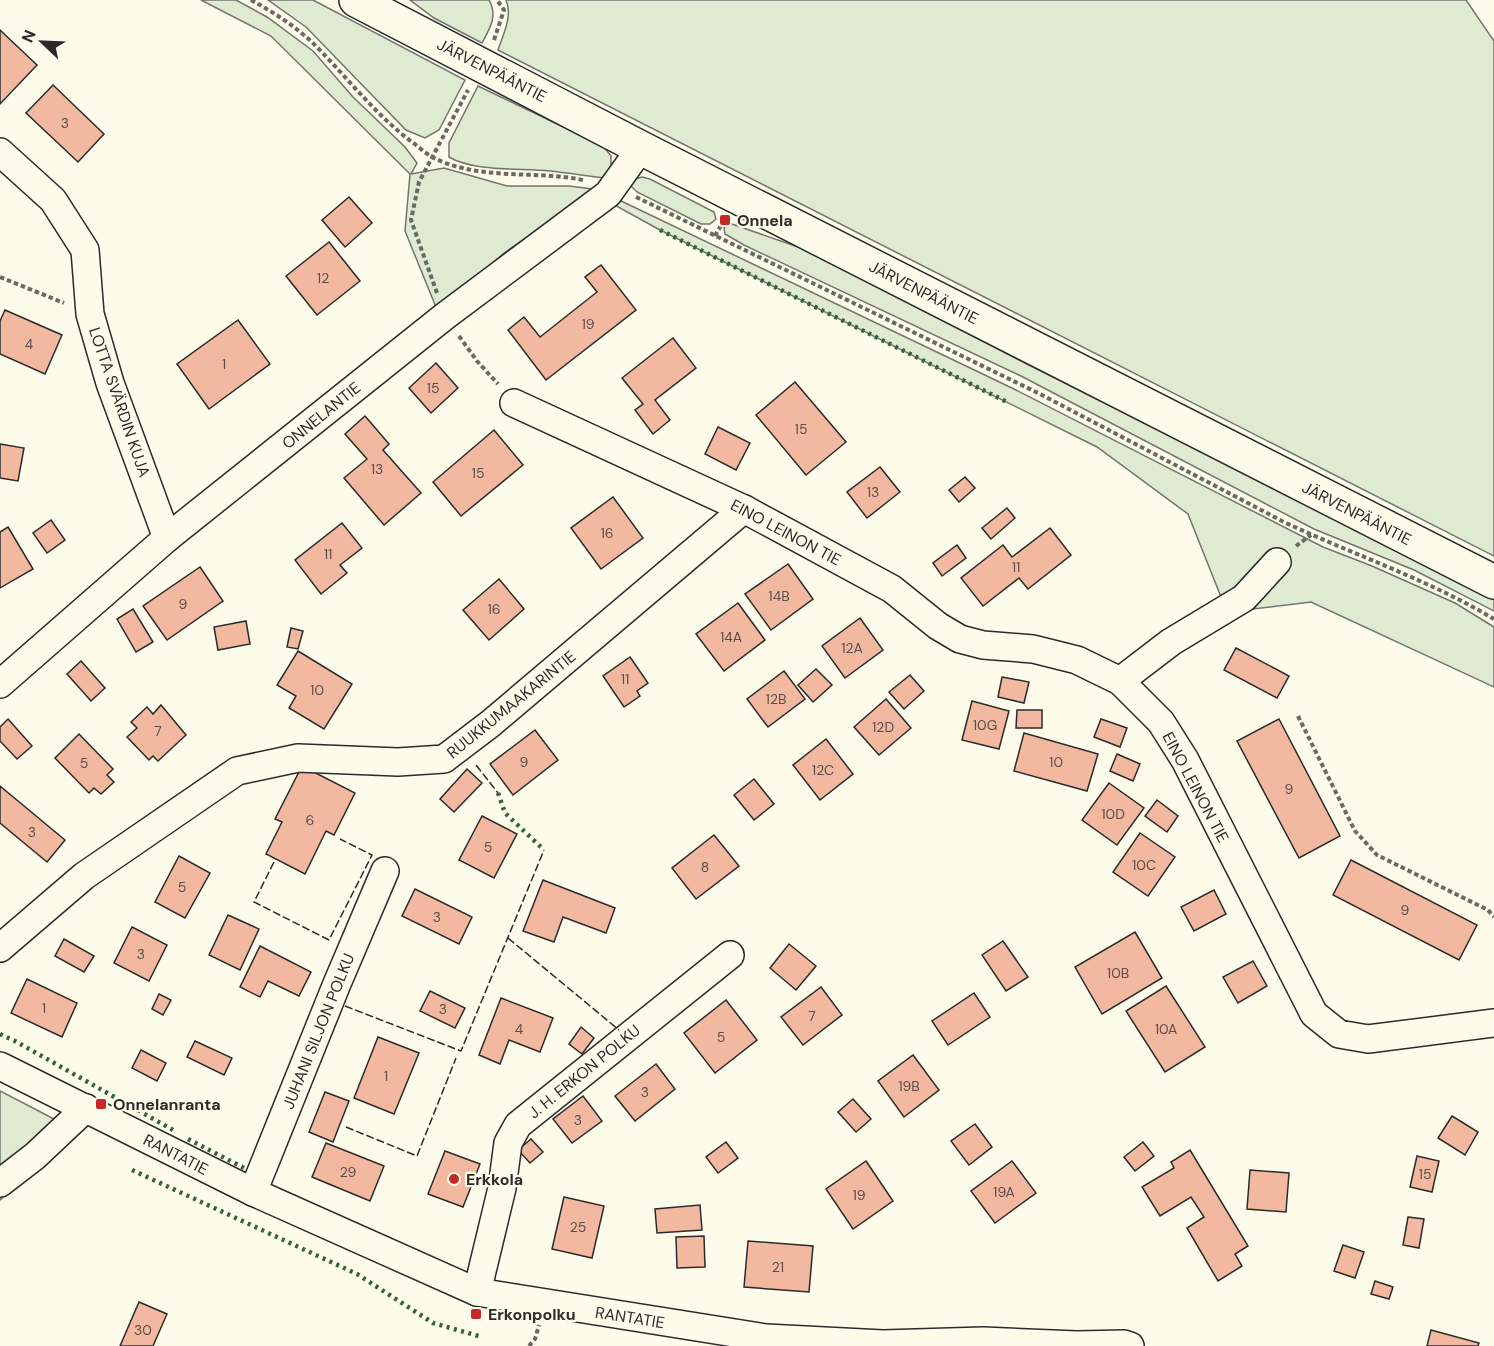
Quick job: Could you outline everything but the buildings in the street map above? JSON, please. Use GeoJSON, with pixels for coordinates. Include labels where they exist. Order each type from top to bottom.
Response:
{"type":"FeatureCollection","features":[{"type":"Feature","properties":{"kind":"main road","name":"JÄRVENPÄÄNTIE"},"geometry":{"type":"LineString","coordinates":[[356,0],[640,148],[1494,582]]}},
{"type":"Feature","properties":{"kind":"street","name":"ONNELANTIE"},"geometry":{"type":"LineString","coordinates":[[0,684],[167,538],[445,316],[608,194],[640,148]]}},
{"type":"Feature","properties":{"kind":"street","name":"LOTTA SVÄRDIN KUJA"},"geometry":{"type":"LineString","coordinates":[[0,152],[53,200],[85,250],[90,314],[110,383],[167,538]]}},
{"type":"Feature","properties":{"kind":"street","name":"EINO LEINON TIE"},"geometry":{"type":"LineString","coordinates":[[514,403],[744,509],[892,589],[938,626],[960,639],[983,645],[1033,650],[1077,660],[1120,681],[1161,722],[1185,760],[1314,1014],[1339,1034],[1368,1039],[1494,1023]]}},
{"type":"Feature","properties":{"kind":"street","name":"RUUKKUMAAKARINTIE"},"geometry":{"type":"LineString","coordinates":[[0,948],[84,876],[237,771],[298,758],[398,762],[444,759],[490,724],[744,509]]}},
{"type":"Feature","properties":{"kind":"street"},"geometry":{"type":"LineString","coordinates":[[1120,681],[1171,642],[1244,598],[1277,562]]}},
{"type":"Feature","properties":{"kind":"street","name":"JUHANI SILJON POLKU"},"geometry":{"type":"LineString","coordinates":[[253,1192],[385,871]]}},
{"type":"Feature","properties":{"kind":"street","name":"J. H. ERKON POLKU"},"geometry":{"type":"LineString","coordinates":[[477,1292],[502,1188],[508,1143],[518,1125],[730,955]]}},
{"type":"Feature","properties":{"kind":"street","name":"RANTATIE"},"geometry":{"type":"LineString","coordinates":[[0,1066],[253,1192],[477,1292],[766,1338],[883,1345],[983,1341],[1130,1346]]}},
{"type":"Feature","properties":{"kind":"street"},"geometry":{"type":"LineString","coordinates":[[0,1183],[35,1156],[86,1108]]}},
{"type":"Feature","properties":{"kind":"path"},"geometry":{"type":"LineString","coordinates":[[251,0],[270,11],[310,41],[378,114],[433,157],[469,171],[508,175],[564,176],[615,187],[1041,394],[1284,522],[1325,542],[1401,572],[1494,619]]}},
{"type":"Feature","properties":{"kind":"path"},"geometry":{"type":"LineString","coordinates":[[494,41],[504,10],[497,0]]}},
{"type":"Feature","properties":{"kind":"path"},"geometry":{"type":"LineString","coordinates":[[433,157],[471,84]]}},
{"type":"Feature","properties":{"kind":"path"},"geometry":{"type":"LineString","coordinates":[[715,236],[725,220]]}},
{"type":"Feature","properties":{"kind":"path"},"geometry":{"type":"LineString","coordinates":[[0,277],[90,314]]}},
{"type":"Feature","properties":{"kind":"path"},"geometry":{"type":"LineString","coordinates":[[1298,716],[1355,831],[1377,855],[1488,910],[1494,917]]}},
{"type":"Feature","properties":{"kind":"green space"},"geometry":{"type":"Polygon","coordinates":[[[201,0],[236,0],[267,17],[313,51],[353,97],[405,147],[417,163],[411,174],[444,168],[507,186],[569,186],[592,189],[592,193],[504,253],[438,312],[405,231],[410,174],[271,36],[201,0]]]}},
{"type":"Feature","properties":{"kind":"green space"},"geometry":{"type":"Polygon","coordinates":[[[268,0],[313,0],[465,80],[439,130],[425,138],[406,130],[306,27],[268,0]]]}},
{"type":"Feature","properties":{"kind":"green space"},"geometry":{"type":"Polygon","coordinates":[[[410,0],[489,0],[493,11],[492,22],[482,43],[434,18],[410,0]]]}},
{"type":"Feature","properties":{"kind":"green space"},"geometry":{"type":"Polygon","coordinates":[[[506,0],[1466,0],[1494,41],[1494,556],[498,50],[508,19],[506,0]]]}},
{"type":"Feature","properties":{"kind":"green space"},"geometry":{"type":"Polygon","coordinates":[[[478,86],[603,146],[611,156],[611,165],[606,178],[550,171],[484,167],[459,162],[449,157],[449,143],[478,86]]]}},
{"type":"Feature","properties":{"kind":"green space"},"geometry":{"type":"Polygon","coordinates":[[[642,177],[714,212],[716,219],[710,224],[701,224],[637,192],[630,185],[635,179],[642,177]]]}},
{"type":"Feature","properties":{"kind":"green space"},"geometry":{"type":"Polygon","coordinates":[[[617,199],[1014,389],[1323,547],[1455,603],[1494,627],[1494,687],[1311,602],[1227,612],[1188,514],[1097,447],[660,230],[609,202],[617,199]]]}},
{"type":"Feature","properties":{"kind":"green space"},"geometry":{"type":"Polygon","coordinates":[[[729,223],[804,249],[1027,364],[1494,598],[1494,611],[1414,570],[1314,529],[1021,376],[744,245],[725,234],[724,228],[729,223]]]}},
{"type":"Feature","properties":{"kind":"green space"},"geometry":{"type":"Polygon","coordinates":[[[0,1091],[79,1132],[0,1200],[0,1091]]]}},
{"type":"Feature","properties":{"kind":"hedge"},"geometry":{"type":"LineString","coordinates":[[660,230],[1007,402]]}},
{"type":"Feature","properties":{"kind":"hedge"},"geometry":{"type":"LineString","coordinates":[[498,793],[505,813],[544,850]]}},
{"type":"Feature","properties":{"kind":"hedge"},"geometry":{"type":"LineString","coordinates":[[0,1034],[173,1130]]}},
{"type":"Feature","properties":{"kind":"hedge"},"geometry":{"type":"LineString","coordinates":[[188,1139],[246,1169]]}},
{"type":"Feature","properties":{"kind":"hedge"},"geometry":{"type":"LineString","coordinates":[[132,1170],[357,1274],[433,1323],[482,1337]]}},
{"type":"Feature","properties":{"kind":"fence"},"geometry":{"type":"LineString","coordinates":[[476,765],[498,793]]}},
{"type":"Feature","properties":{"kind":"fence"},"geometry":{"type":"LineString","coordinates":[[274,862],[254,902],[329,940],[372,855],[340,839]]}},
{"type":"Feature","properties":{"kind":"fence"},"geometry":{"type":"LineString","coordinates":[[345,1006],[461,1051],[544,850]]}},
{"type":"Feature","properties":{"kind":"fence"},"geometry":{"type":"LineString","coordinates":[[508,938],[619,1030]]}},
{"type":"Feature","properties":{"kind":"fence"},"geometry":{"type":"LineString","coordinates":[[346,1127],[417,1156],[456,1058]]}},
{"type":"Feature","properties":{"kind":"place","name":"Onnela"},"geometry":{"type":"Point","coordinates":[725,220]}},
{"type":"Feature","properties":{"kind":"place","name":"Onnelanranta"},"geometry":{"type":"Point","coordinates":[101,1104]}},
{"type":"Feature","properties":{"kind":"place","name":"Erkkola"},"geometry":{"type":"Point","coordinates":[454,1179]}},
{"type":"Feature","properties":{"kind":"place","name":"Erkonpolku"},"geometry":{"type":"Point","coordinates":[476,1314]}}]}
